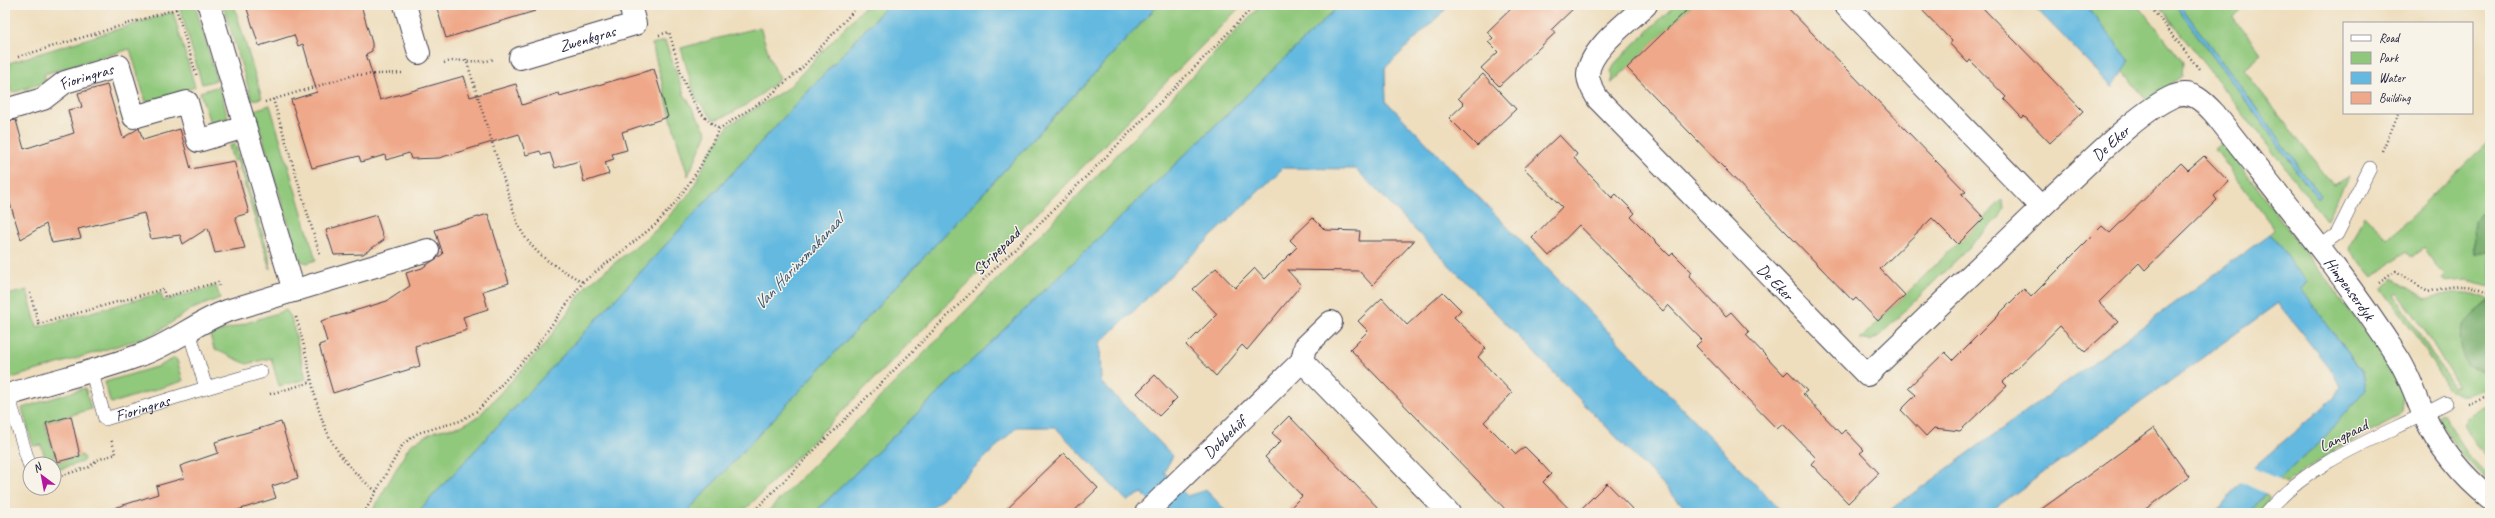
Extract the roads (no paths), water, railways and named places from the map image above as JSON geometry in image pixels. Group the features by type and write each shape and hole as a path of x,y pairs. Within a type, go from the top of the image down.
{"street":[{"path":"209,5 291,292"},
{"path":"405,5 419,53"},
{"name":"De Eker","path":"1646,5 1598,51 1591,63 1588,76 1591,88 1598,99 1867,375 2105,147 2141,118 2175,96 2189,94"},
{"path":"1845,5 2041,207"},
{"name":"Zwenkgras","path":"520,58 632,14"},
{"name":"Fioringras","path":"5,110 43,99 65,82 119,66 134,118 187,102 198,141 242,118"},
{"name":"Himpenserdyk","path":"2189,94 2204,101 2215,114 2318,248 2399,359 2424,414 2458,467 2490,498"},
{"path":"7,395 142,355 167,345 223,312 428,250"},
{"name":"Dobbehôf","path":"1150,510 1302,361 1305,347 1331,322"},
{"path":"1302,361 1449,513"}],"lane":[{"path":"2318,248 2337,234 2370,168"},
{"path":"189,331 206,388"},
{"name":"Fioringras","path":"91,370 105,419 261,372"},
{"path":"7,395 26,456"},
{"name":"Langpaad","path":"2266,513 2282,494 2345,450 2424,414 2446,402"}],"water":[{"name":"Van Harinxmakanaal","path":"888,5 1158,5 686,513 417,513"},
{"path":"1340,5 1450,5 1385,68 1386,101 1783,513 1690,513 1356,169 1283,168 1100,343 1101,382 1173,456 1164,472 1187,496 1206,490 1228,513 1162,513 1142,493 1127,501 1055,427 1017,427 927,513 814,513"},
{"path":"2033,5 2086,5 2129,60 2113,88"},
{"path":"2175,5 2180,5 2321,196 2318,199"},
{"path":"2270,234 2307,282 2301,289 2363,373 2366,389 2321,440 2278,479 2248,513 2215,513 2256,465 2334,398 2340,387 2334,374 2278,303 1988,513 1886,513"}]}
